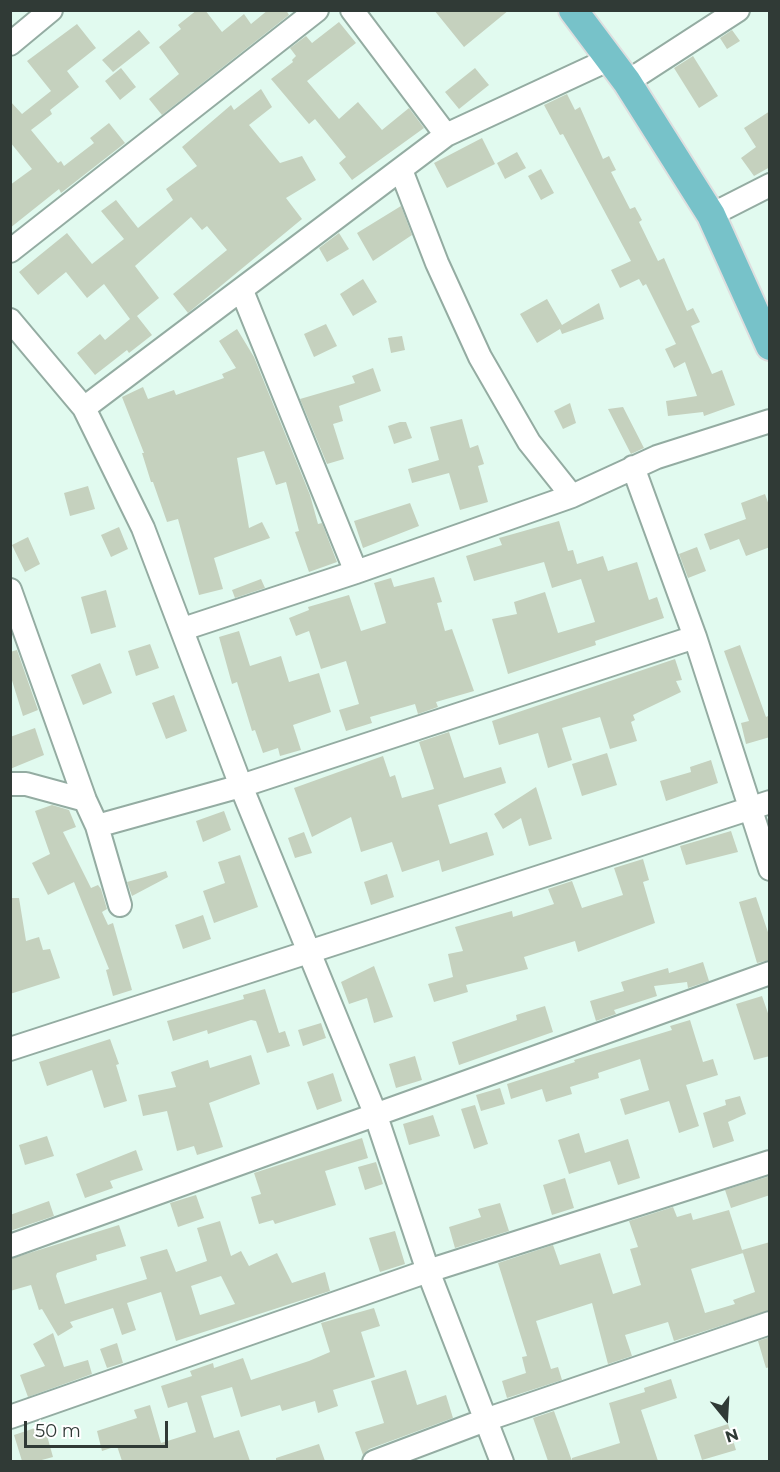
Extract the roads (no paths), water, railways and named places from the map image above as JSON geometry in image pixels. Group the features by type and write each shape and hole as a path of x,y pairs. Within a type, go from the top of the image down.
{"main road":[{"path":"573,10 627,82 711,215 770,346"}],"street":[{"path":"10,44 51,10"},
{"path":"10,251 317,10"},
{"path":"352,10 446,135"},
{"path":"627,82 738,10"},
{"path":"84,408 446,135 610,59"},
{"path":"400,170 437,263 480,357 529,442 573,496"},
{"path":"711,215 770,184"},
{"path":"242,291 356,572"},
{"path":"10,320 84,408 143,528 241,786 375,1113 428,1271 488,1419 502,1461"},
{"path":"183,629 356,572 573,496 633,467 770,421"},
{"path":"633,467 759,805 770,868"},
{"path":"10,590 85,800 97,826 120,905"},
{"path":"97,826 241,786 695,637"},
{"path":"10,784 27,784 85,800"},
{"path":"10,1049 759,805"},
{"path":"10,1246 770,973"},
{"path":"10,1417 428,1271 770,1162"},
{"path":"374,1461 488,1419 770,1323"}]}
